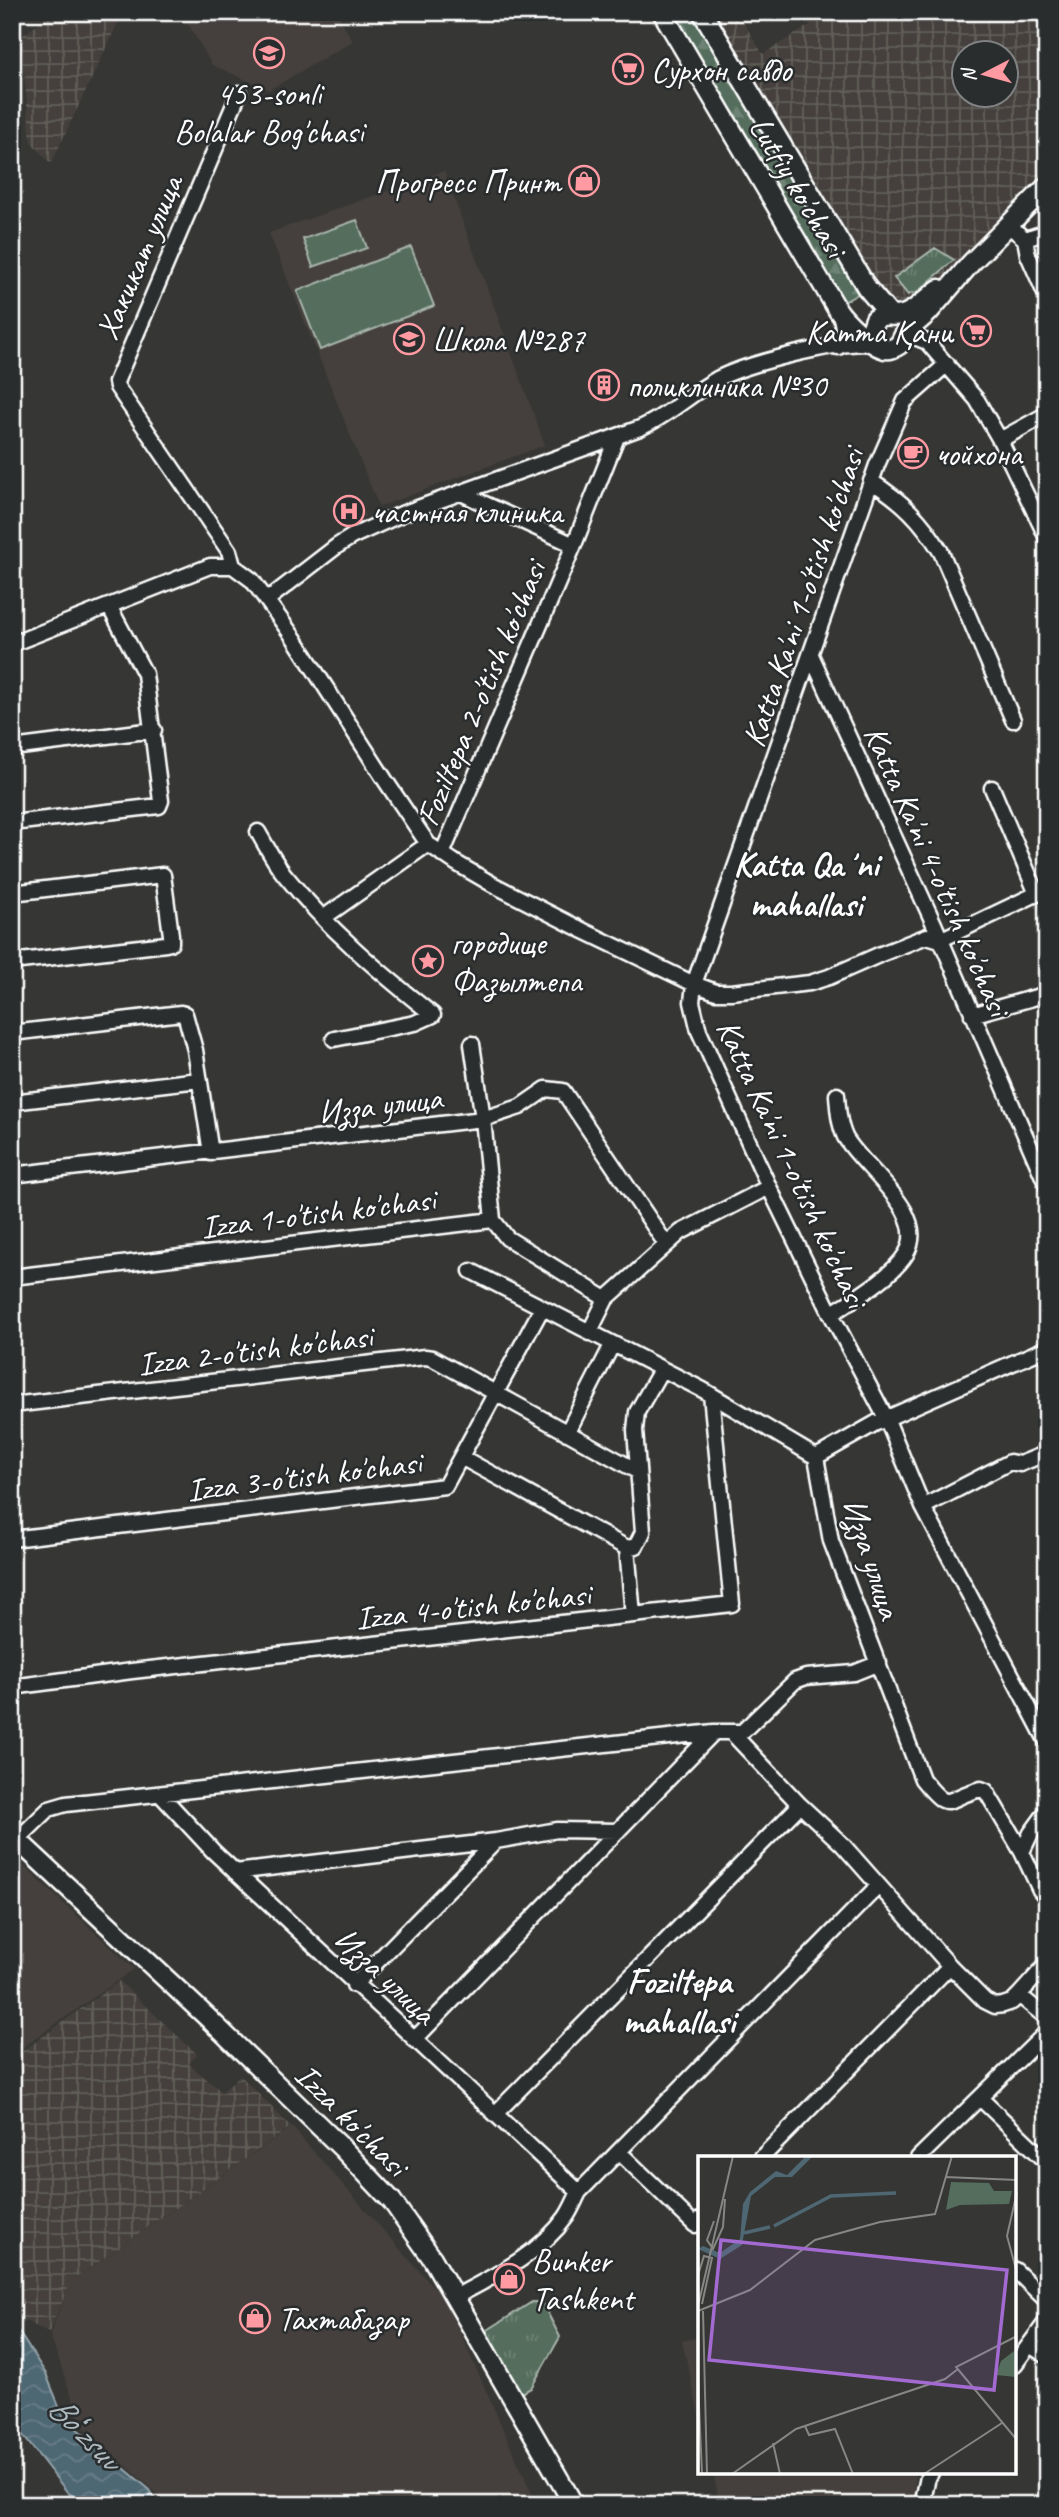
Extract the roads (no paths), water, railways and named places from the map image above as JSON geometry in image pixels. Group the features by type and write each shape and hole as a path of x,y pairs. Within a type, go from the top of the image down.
{"main road":[{"name":"Lutfiy ko'chasi","path":"662,12 843,317 885,323"},
{"name":"Lutfiy ko'chasi","path":"702,12 867,288 885,323"},
{"path":"885,323 921,320 971,263 1047,187"},
{"path":"885,323 907,313 971,263"},
{"path":"838,345 846,332 843,317"},
{"name":"Lutfiy ko'chasi","path":"875,344 885,323"},
{"path":"875,344 883,349 894,348 903,341 885,323"},
{"name":"Izza ko'chasi","path":"15,1838 180,1990 375,2181 420,2238 574,2505"}],"street":[{"name":"Хакикат улица","path":"233,566 229,551 117,387 117,376 239,93"},
{"path":"1008,225 1025,239 1028,255 1047,298"},
{"path":"1025,239 1047,232"},
{"path":"921,320 927,342"},
{"path":"838,345 885,323 927,342 977,400 1000,440 1047,538"},
{"path":"267,600 348,539 404,513 656,421 728,374 753,365 838,345 860,342 875,344"},
{"name":"Katta Ka'ni 1-o'tish ko'chasi","path":"947,364 905,401 871,481 694,984 692,1002 699,1031 769,1187 887,1420 923,1507 1047,1742"},
{"path":"1000,440 1047,414"},
{"name":"Foziltepa 2-o'tish ko'chasi","path":"442,854 574,545 617,437"},
{"path":"871,481 908,507 925,526 941,552 1013,720"},
{"path":"461,493 574,545"},
{"path":"12,644 210,566 233,566 252,580 295,638 428,844 503,890 694,984 716,992 810,983 928,936 940,940 1042,891 992,788"},
{"path":"12,823 159,806 162,801 144,667 108,606"},
{"name":"Katta Ka'ni 4-o'tish ko'chasi","path":"811,655 940,940 1047,1186"},
{"path":"12,748 154,730"},
{"path":"258,832 282,872 323,918 367,963 433,1015 415,1023 334,1039"},
{"path":"323,918 428,844"},
{"path":"12,893 163,875 171,943 12,962"},
{"path":"972,1015 1047,994"},
{"path":"12,1033 183,1014 195,1050 211,1153"},
{"path":"472,1044 493,1220 507,1238 606,1299"},
{"path":"12,1102 199,1080"},
{"name":"Изза улица","path":"12,1175 482,1119 520,1107 546,1089 555,1088 563,1091 666,1244"},
{"path":"831,1314 900,1262 906,1254 910,1240 908,1221 900,1202 845,1137 837,1095"},
{"path":"589,1333 606,1299 666,1244 681,1232 769,1187"},
{"name":"Izza 1-o'tish ko'chasi","path":"12,1277 493,1220"},
{"path":"471,1271 711,1395 816,1457 876,1423 1047,1348"},
{"name":"Izza 3-o'tish ko'chasi","path":"12,1539 445,1486 541,1308"},
{"path":"567,1433 612,1345"},
{"name":"Izza 2-o'tish ko'chasi","path":"12,1405 425,1357 432,1358 497,1392 637,1471"},
{"path":"461,1457 627,1548 636,1546 643,1532 637,1471 637,1412 660,1370"},
{"name":"Izza 4-o'tish ko'chasi","path":"12,1687 132,1671 732,1604 711,1395"},
{"path":"923,1507 1010,1462 1020,1464 1047,1453"},
{"name":"Изза улица","path":"816,1457 831,1541 922,1779 940,1801 947,1802 981,1789 986,1791 1022,1852"},
{"path":"627,1548 633,1615"},
{"path":"15,1838 49,1810 66,1804 713,1732 742,1732 795,1681 806,1677 855,1673 879,1663"},
{"path":"414,2040 713,1732"},
{"path":"731,1732 800,1805 842,1844 950,1966 985,2001 995,2006 1012,2002 1047,1964"},
{"name":"Изза улица","path":"160,1794 235,1872 579,2192"},
{"path":"495,2114 800,1805"},
{"path":"1047,1811 1031,1833 1022,1852 1040,1890 1047,1898"},
{"path":"235,1872 557,1830 618,1831"},
{"path":"574,1830 597,1852"},
{"path":"354,1985 496,1840"},
{"path":"455,2297 515,2264 544,2240 566,2217 579,2192 878,1886"},
{"path":"763,2156 950,1966"},
{"path":"1019,1995 1047,2018"},
{"path":"920,2156 1047,2032"},
{"path":"980,2098 1047,2161"},
{"path":"619,2152 695,2225 698,2222"},
{"path":"1017,2272 1047,2301"},
{"path":"1017,2361 1047,2321"},
{"path":"1030,2345 1047,2356"},
{"path":"922,2505 930,2475"}],"water":[{"path":"12,2328 18,2331 46,2374 64,2418 150,2490 159,2505 89,2505 68,2493 12,2418"}],"place":[{"name":"453-sonli Bolalar Bog'chasi","path":"269,53"},
{"name":"Сурхон савдо","path":"628,69"},
{"name":"Прогресс Принт","path":"584,181"},
{"name":"Катта Қани","path":"976,331"},
{"name":"Школа №287","path":"409,339"},
{"name":"поликлиника №30","path":"604,385"},
{"name":"чойхона","path":"913,453"},
{"name":"частная клиника","path":"349,511"},
{"name":"городище Фазылтепа","path":"428,961"},
{"name":"Bunker Tashkent","path":"509,2279"},
{"name":"Тахтабазар","path":"255,2318"}],"district":[{"name":"Katta Qaʼni mahallasi","path":"806,884"},
{"name":"Foziltepa mahallasi","path":"679,2001"}],"water label":[{"name":"Boʻzsuv","path":"85,2432"}]}
